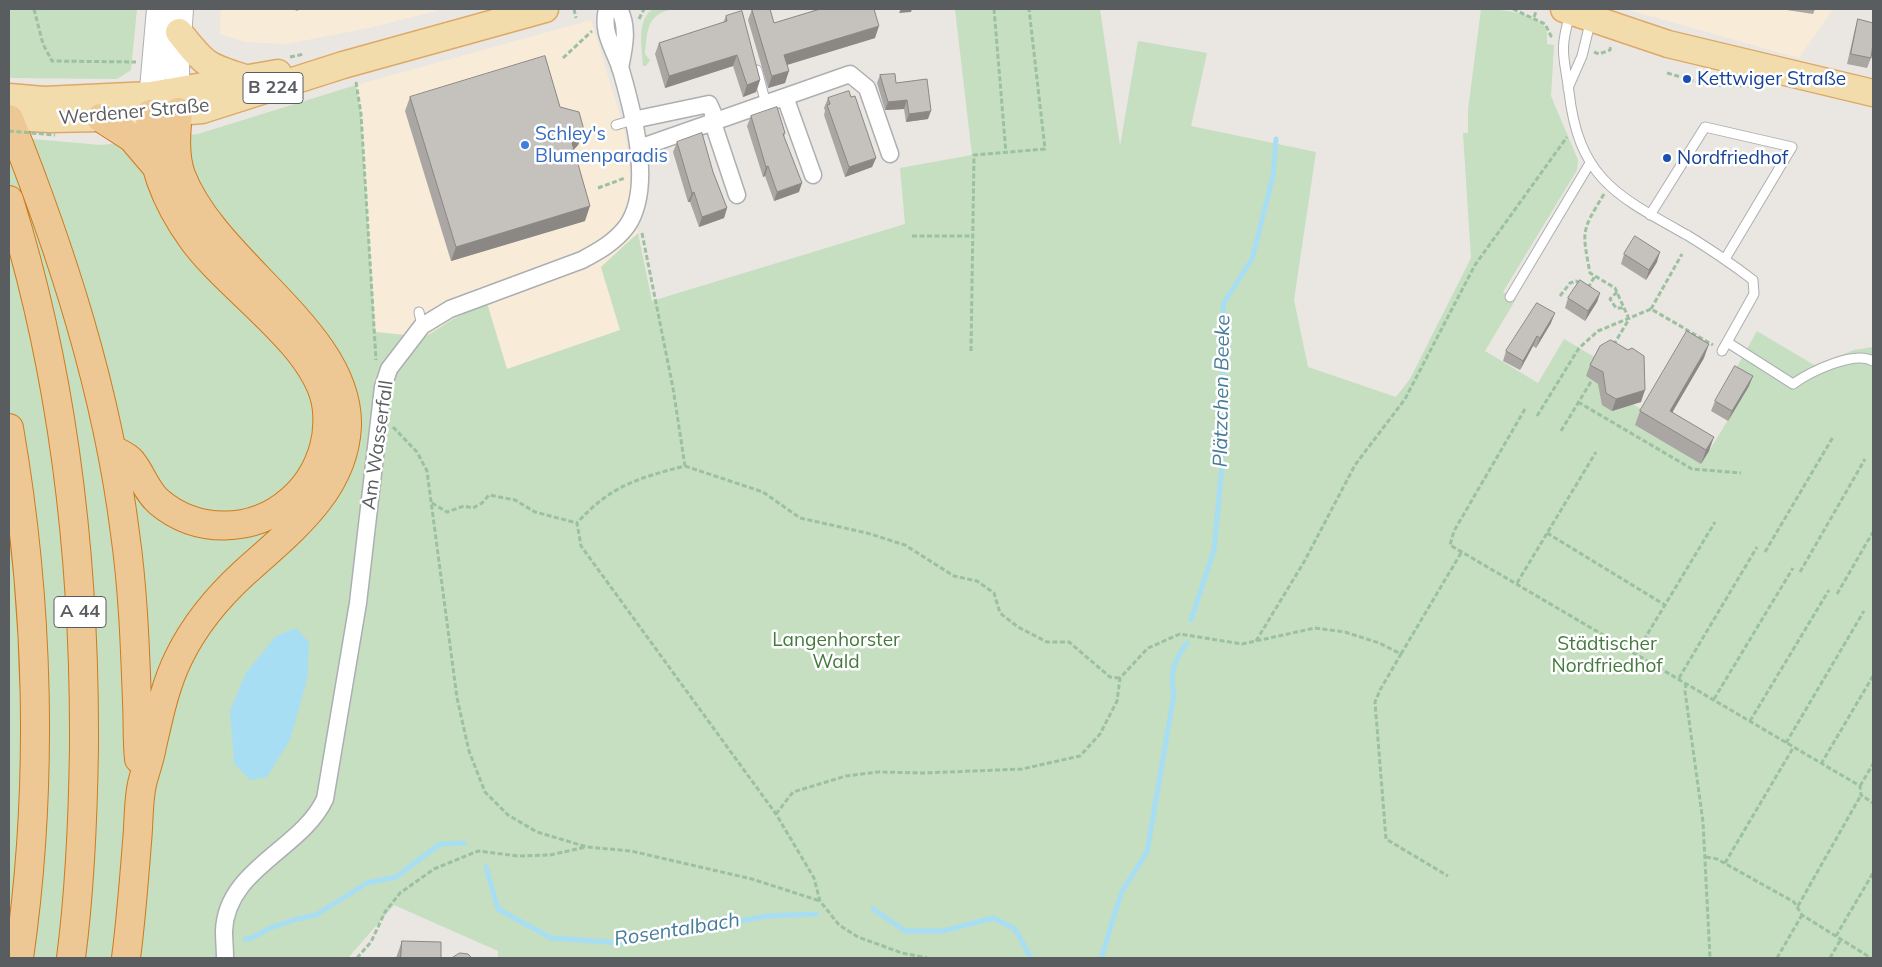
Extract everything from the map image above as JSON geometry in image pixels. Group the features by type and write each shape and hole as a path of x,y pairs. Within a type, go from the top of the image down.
{"highway":[{"path":"142,785 164,696 171,675 188,640 208,612 242,574 300,522 320,499 334,477 342,453 346,430 344,396 328,358 301,325 226,245 198,209 181,174 176,147 178,101"},
{"path":"112,449 131,461 143,483 158,501 179,516 197,523 228,526 248,524 266,518 296,497 314,474 320,462 326,437 325,395 317,379 291,342 194,241 174,210 151,148 151,104"},
{"path":"9,118 42,201 86,344 112,449 126,542 134,635 142,785 126,958"},
{"path":"101,118 132,138 156,164"},
{"name":"A 44","path":"9,200 19,232 47,354 64,449 75,534 84,662 84,779 79,872 70,958"},
{"name":"A 44","path":"9,428 24,532 34,663 33,786 28,868 19,958"}],"main road":[{"name":"Werdener Straße","path":"178,101 202,110 350,74 545,9"},
{"path":"1578,11 1618,29 1712,56 1873,93"},
{"path":"180,21 203,62 212,68 245,78"},
{"name":"Werdener Straße","path":"9,97 50,118 178,101 245,78 350,74"},
{"name":"Werdener Straße","path":"9,118 101,118 151,104"}],"street":[{"path":"151,104 159,9"},
{"name":"Am Wasserfall","path":"225,958 224,930 229,909 239,888 255,871 293,841 318,815 325,799 358,603 383,387 389,369 420,319 582,260 616,238 632,216 636,206 640,177 639,148 620,68 609,44 604,26 607,9"},
{"name":"Am Wasserfall","path":"619,9 624,22 625,43 620,68"},
{"path":"178,101 180,21"},
{"path":"639,148 850,74 867,88 890,154"},
{"path":"785,97 813,175"},
{"path":"633,120 709,104 714,114 713,123 737,195"}],"lane":[{"path":"1578,11 1562,40 1562,57 1574,127 1590,163 1608,186 1633,205 1725,259 1754,280 1754,294 1722,351"},
{"path":"1568,88 1582,56 1578,11"},
{"path":"754,60 766,104"},
{"path":"616,125 633,120"},
{"path":"1650,215 1705,127 1792,147 1725,259"},
{"path":"1510,297 1590,163"},
{"path":"1727,342 1793,384 1808,373 1854,357 1873,361"}],"path":[{"path":"34,9 43,44 52,61 138,62"},
{"path":"574,9 576,18"},
{"path":"639,19 644,9"},
{"path":"994,9 1006,153"},
{"path":"971,351 974,156 1045,149 1029,9"},
{"path":"1513,9 1534,17 1545,24 1551,36"},
{"path":"1534,17 1537,9"},
{"path":"563,58 592,31"},
{"path":"1599,54 1610,50"},
{"path":"1667,73 1708,85"},
{"path":"350,74 361,114 376,370 383,387"},
{"path":"9,131 50,118"},
{"path":"1256,641 1304,562 1355,465 1405,399 1475,265 1574,127"},
{"path":"598,188 628,177"},
{"path":"1604,194 1584,228 1590,273 1615,288 1630,319"},
{"path":"632,216 640,223 673,388 685,466"},
{"path":"912,236 972,236"},
{"path":"1537,416 1579,348 1598,331 1651,309 1682,254"},
{"path":"1560,296 1574,281 1588,288 1595,276"},
{"path":"1617,292 1610,298 1616,308 1624,308"},
{"path":"1651,309 1722,351"},
{"path":"1609,353 1630,319"},
{"path":"1562,431 1592,380"},
{"path":"1578,402 1692,470 1741,473"},
{"path":"1525,409 1454,531 1450,545 1860,786"},
{"path":"379,420 402,434 417,452 427,471 456,698 469,752 485,792 508,815 537,832 587,847 631,851 752,879 820,900"},
{"path":"1765,552 1833,436"},
{"path":"1517,583 1596,452"},
{"path":"1800,572 1866,459"},
{"path":"577,523 594,504 620,487 647,475 685,466 763,492 800,518 867,533 905,545 954,576 977,581 994,593 1000,613 1018,627 1047,642 1069,642 1110,677 1120,678"},
{"path":"432,503 447,512 464,506 473,508 482,503 489,495 515,500 535,512 577,523"},
{"path":"1636,653 1715,522"},
{"path":"577,523 581,546 776,814 814,878 820,900 839,925 858,937 902,953 927,958"},
{"path":"1837,594 1873,532"},
{"path":"1547,533 1665,605"},
{"path":"1679,678 1757,547"},
{"path":"1448,876 1386,839 1375,702 1461,553"},
{"path":"1714,699 1793,568"},
{"path":"1750,721 1829,590"},
{"path":"1786,743 1864,611"},
{"path":"776,814 793,792 846,776 878,772 952,773 1022,769 1080,756 1100,734 1117,701 1120,678 1148,648 1180,634 1242,644 1315,628 1345,632 1379,642 1401,654"},
{"path":"1821,764 1873,676"},
{"path":"1686,683 1685,690 1706,857 1710,958"},
{"path":"1725,864 1793,748"},
{"path":"1798,906 1861,795 1860,786 1873,764"},
{"path":"1861,795 1873,803"},
{"path":"358,958 371,942 385,912 400,894 434,869 478,851 518,856 550,855 587,847"},
{"path":"1706,857 1725,864 1798,906 1802,915 1872,958"},
{"path":"1836,936 1873,873"},
{"path":"1777,958 1802,915"},
{"path":"1830,958 1841,939"}],"shaded area":[{"path":"221,9 444,9 369,28 287,44 245,42 220,34"},
{"path":"1625,9 1833,9 1799,58"},
{"path":"591,20 625,132 638,233 601,267 620,330 507,369 453,319 425,337 375,332 361,114 356,85"}],"green space":[{"path":"9,9 137,9 131,70 117,79 9,78"},
{"path":"653,9 675,9 659,14 650,24 645,54 650,60 646,66 643,66 642,27 644,20"},
{"path":"955,9 1100,9 1120,146 1138,41 1207,53 1191,126 1316,152 1294,300 1308,367 1396,397 1410,379 1471,258 1463,133 1468,133 1468,110 1481,9 1522,14 1545,27 1547,44 1554,45 1551,96 1578,160 1577,170 1503,292 1516,299 1485,351 1538,383 1564,339 1596,358 1586,376 1598,384 1612,410 1632,404 1643,410 1701,464 1749,386 1732,376 1757,331 1814,365 1854,350 1873,347 1873,958 498,958 498,951 394,905 348,958 9,958 9,137 101,145 198,134 356,85 361,114 375,332 425,337 453,319 487,303 507,369 620,330 601,267 638,233 652,301 905,224 900,168 972,155"}],"water":[{"path":"296,628 309,643 307,680 290,740 267,777 250,780 234,763 230,711 246,673 276,636"}],"building":[{"path":"752,9 770,9 774,23 820,9 874,9 879,26 784,55 789,71 772,76"},
{"path":"742,11 760,80 747,85 737,55 669,76 659,43 727,21 726,16"},
{"path":"1858,19 1873,23 1871,58 1851,54"},
{"path":"545,56 560,107 579,112 584,130 572,143 590,206 456,247 410,97"},
{"path":"895,74 896,83 927,79 931,111 909,114 907,100 888,102 880,75"},
{"path":"849,91 851,97 855,96 876,158 849,167 827,105 830,104 828,98"},
{"path":"777,107 785,133 783,134 802,183 777,192 768,166 766,167 751,116"},
{"path":"702,133 713,172 727,208 702,217 694,192 692,193 677,142"},
{"path":"1635,236 1660,252 1649,270 1624,254"},
{"path":"1580,280 1600,293 1588,311 1568,298"},
{"path":"1537,303 1555,313 1540,338 1537,336 1523,361 1506,351"},
{"path":"1687,331 1709,344 1670,411 1714,437 1706,450 1640,411"},
{"path":"1611,340 1628,350 1632,348 1644,356 1645,390 1616,399 1606,393 1603,372 1590,365 1600,346"},
{"path":"1735,366 1753,376 1732,411 1715,401"},
{"path":"402,941 441,942 441,958 401,958"},
{"path":"460,953 468,954 472,958 452,958"}],"waterway":[{"name":"Plätzchen Beeke","path":"1191,620 1214,550 1222,465 1223,304 1252,259 1273,176 1276,139"},
{"name":"Plätzchen Beeke","path":"1101,958 1122,891 1147,852 1174,694 1172,674 1176,661 1187,643"},
{"name":"Rosentalbach","path":"245,939 252,938 270,928 316,915 367,883 396,877 440,844 464,843"},
{"name":"Rosentalbach","path":"486,867 498,909 551,938 621,943 767,916 816,914"},
{"name":"Rosentalbach","path":"873,909 905,931 943,931 993,918 1015,929 1031,958"}],"place":[{"name":"Kettwiger Straße","path":"1687,79"},
{"name":"Schley's Blumenparadis","path":"525,145"},
{"name":"Nordfriedhof","path":"1667,158"}],"park label":[{"name":"Langenhorster Wald","path":"836,651"},
{"name":"Städtischer Nordfriedhof","path":"1607,655"}]}
